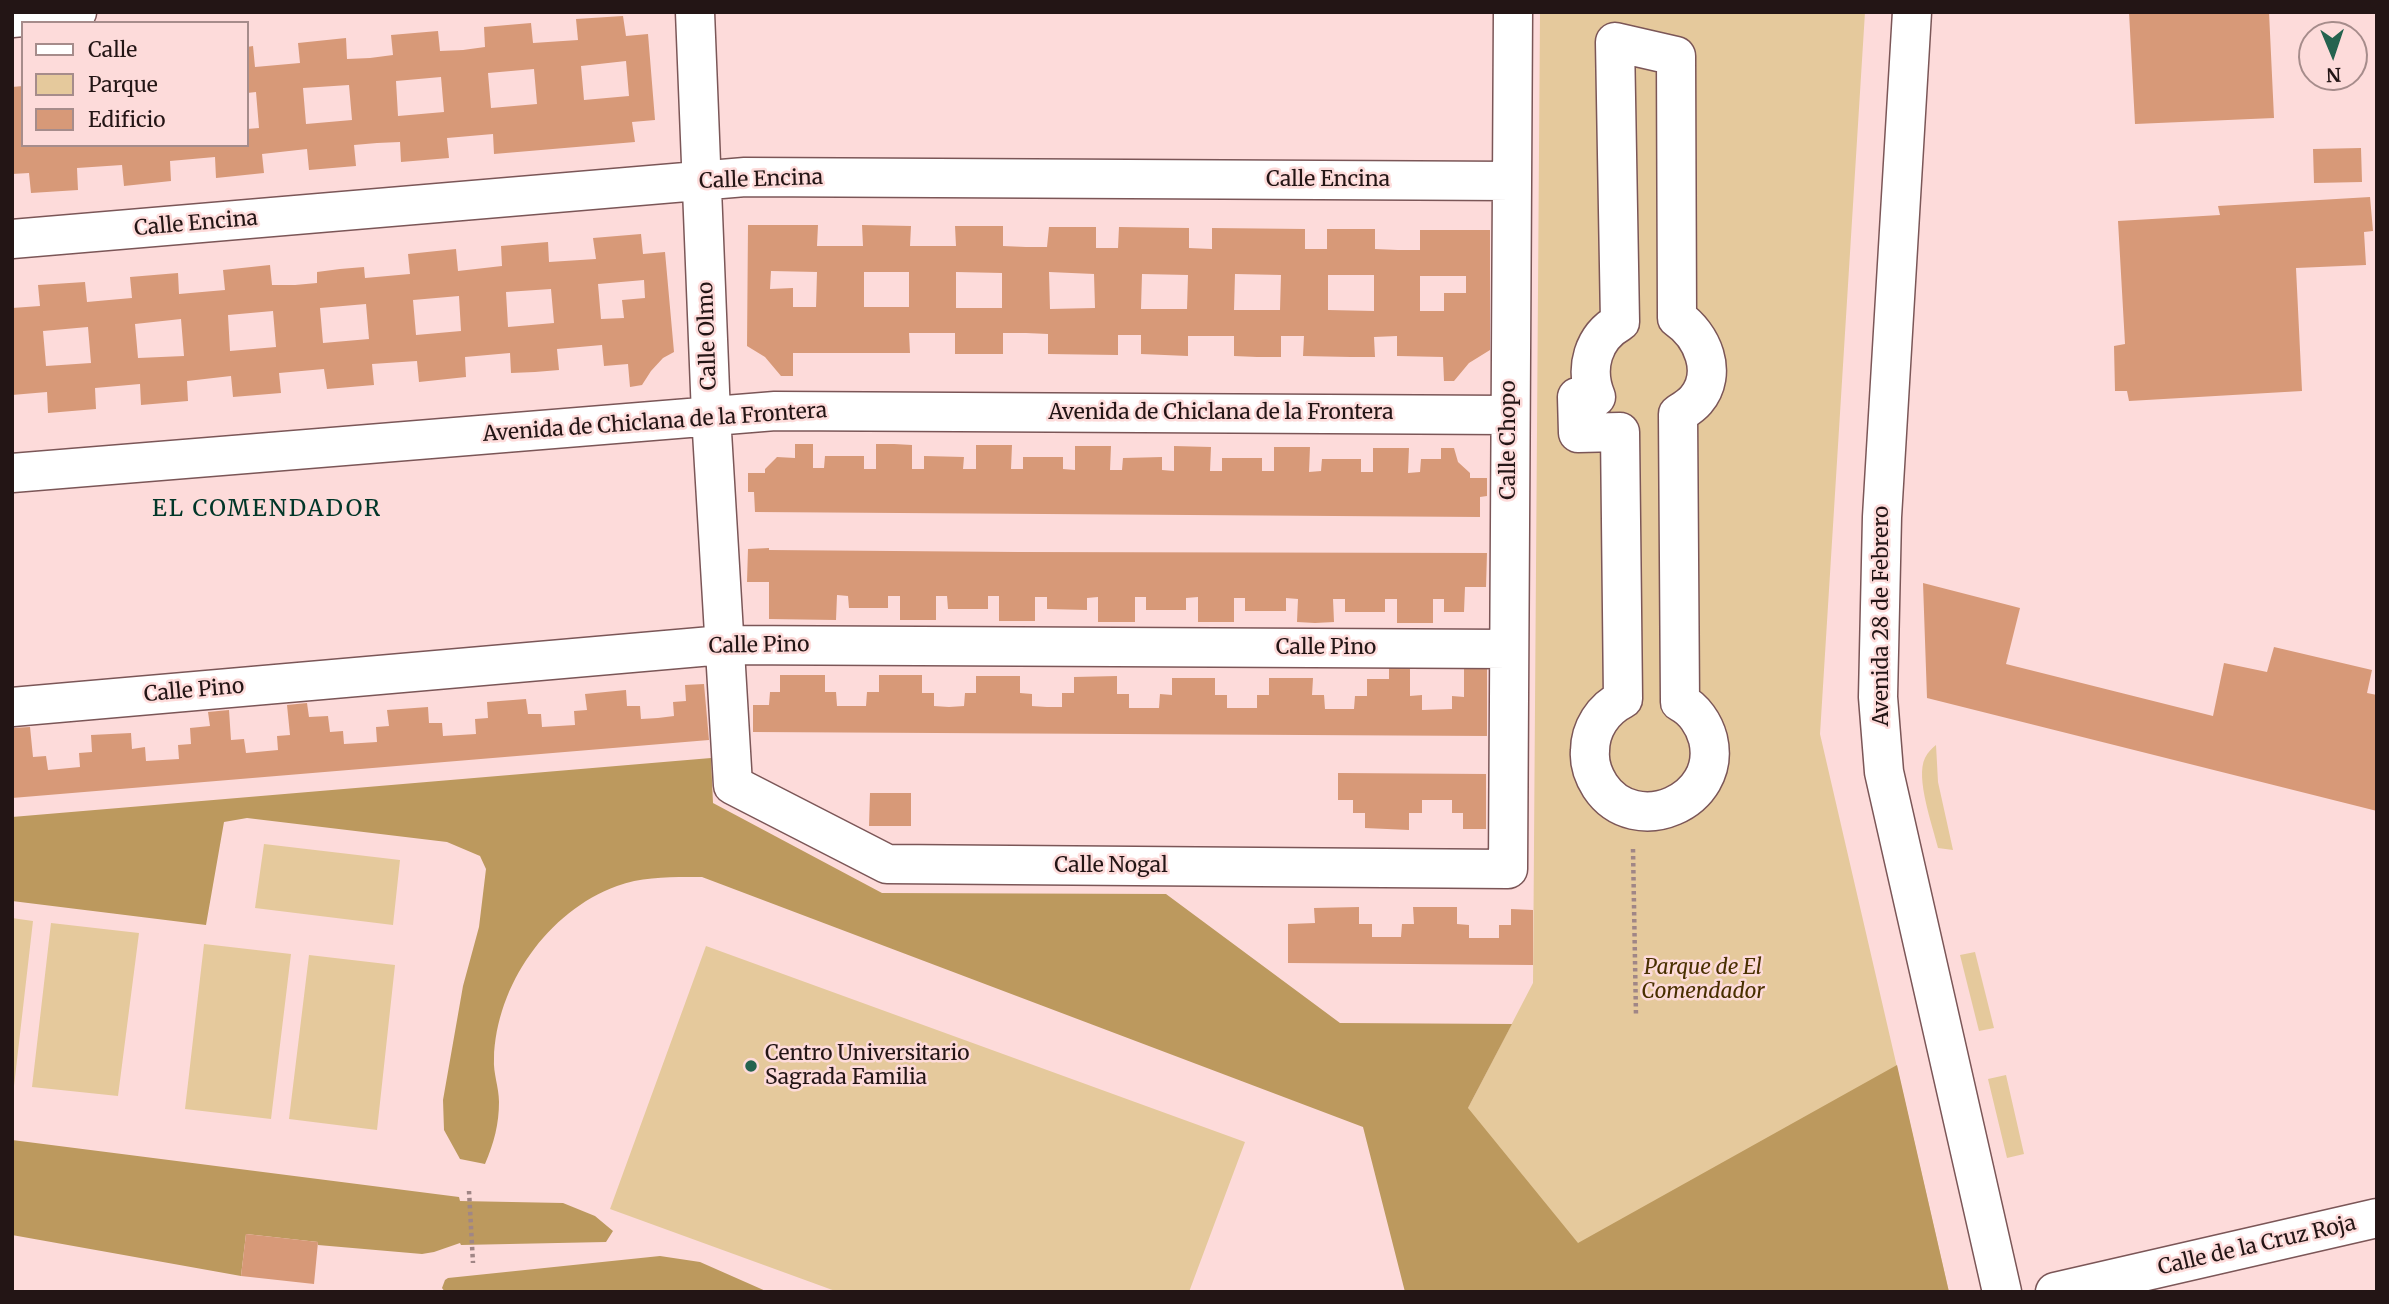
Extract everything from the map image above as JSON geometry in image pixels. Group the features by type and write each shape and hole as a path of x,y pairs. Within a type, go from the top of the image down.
{"street":[{"path":"12,18 77,12"},
{"name":"Calle Olmo","path":"695,12 711,415 733,785"},
{"name":"Calle Chopo","path":"1507,869 1513,12"},
{"name":"Avenida 28 de Febrero","path":"1912,12 1882,517 1878,697 1884,772 2002,1292"},
{"path":"1615,42 1676,56 1677,318 1699,341 1706,364 1706,376 1697,399 1678,414 1678,441 1680,702 1701,722 1709,743 1709,764 1695,792 1678,805 1658,812 1627,808 1609,797 1596,779 1589,755 1593,731 1606,711 1623,699 1620,432 1578,433 1577,416 1577,397 1596,397 1590,363 1594,351 1612,327 1620,322 1615,42"},
{"name":"Calle Encina","path":"12,239 759,177 1512,181"},
{"name":"Avenida de Chiclana de la Frontera","path":"12,474 775,411 1509,415"},
{"name":"Calle Pino","path":"12,706 723,645 1508,649"},
{"name":"Calle Nogal","path":"733,785 887,864 1507,869"},
{"name":"Calle de la Cruz Roja","path":"2055,1292 2377,1218"}],"path":[{"path":"469,1191 473,1263"}],"green space":[{"name":"Parque de El Comendador","path":"1540,12 1865,12 1820,734 1949,1292 1496,1292 1468,1108 1533,983"},
{"path":"1936,745 1938,782 1953,850 1938,848 1923,789 1922,767 1926,756"},
{"path":"264,844 400,860 393,925 255,908"},
{"path":"12,918 33,921 14,1086 12,1086"},
{"path":"51,923 139,933 118,1096 32,1087"},
{"path":"204,944 291,954 271,1119 185,1109"},
{"path":"706,946 1245,1142 1189,1292 838,1292 610,1209"},
{"path":"1975,952 1994,1028 1979,1031 1960,955"},
{"path":"309,955 395,965 377,1130 289,1119"},
{"path":"2006,1075 2024,1154 2007,1158 1988,1079"}],"shaded area":[{"path":"711,758 713,803 882,893 1166,894 1340,1023 1512,1024 1468,1108 1578,1243 1897,1065 1949,1292 1405,1292 1363,1127 702,877 648,879 617,886 569,913 548,932 530,954 504,1004 497,1031 494,1064 499,1110 485,1164 460,1159 444,1130 443,1100 463,986 479,927 486,869 480,856 447,842 247,818 224,822 206,925 12,901 12,817"},
{"path":"12,1140 459,1197 460,1201 563,1203 595,1216 613,1231 606,1242 460,1243 422,1254 318,1245 318,1242 246,1234 241,1276 12,1235"},
{"path":"660,1256 700,1262 768,1292 445,1292 442,1288 448,1278"}],"building":[{"path":"2129,12 2269,12 2274,118 2135,124"},
{"path":"623,16 626,36 648,34 655,120 632,122 635,142 494,154 493,134 447,138 449,158 401,162 400,142 377,143 354,145 356,166 309,170 307,149 262,154 264,173 216,178 215,157 170,161 171,181 124,186 122,165 77,168 78,190 31,193 29,173 12,174 12,87 21,86 21,147 248,147 248,129 259,128 256,92 248,93 248,47 253,46 255,67 300,63 298,43 346,38 347,59 393,55 391,35 438,31 440,51 463,50 485,47 484,27 531,23 533,43 578,40 576,19","holes":["626,61 629,96 584,100 581,66","534,69 537,104 491,108 488,73","441,77 444,112 398,116 396,81","349,85 352,120 306,124 303,88"]},
{"path":"2361,148 2362,182 2314,183 2313,149"},
{"path":"2370,197 2373,231 2364,232 2366,265 2296,268 2302,391 2129,401 2127,391 2115,391 2114,346 2125,344 2118,221 2220,215 2218,206"},
{"path":"748,225 818,225 817,246 863,246 862,225 911,226 910,246 956,246 955,226 1003,226 1003,246 1026,247 1047,247 1049,227 1096,227 1096,248 1118,248 1119,227 1189,228 1189,248 1212,249 1212,228 1305,229 1305,249 1327,249 1327,229 1375,229 1375,249 1398,250 1420,250 1420,230 1490,230 1490,350 1469,363 1454,381 1444,381 1443,357 1397,356 1397,336 1374,337 1375,357 1303,356 1304,336 1281,336 1281,357 1257,357 1234,356 1234,336 1188,336 1188,356 1141,354 1141,335 1118,335 1118,355 1048,354 1048,334 1003,333 1003,354 955,354 955,333 909,333 910,353 793,353 793,376 781,376 765,357 747,346","holes":["771,271 817,272 816,307 793,307 793,288 770,289","864,272 909,272 909,307 864,307","956,272 1002,273 1002,308 956,308","1049,272 1094,274 1095,308 1050,309","1142,274 1188,275 1187,309 1141,309","1235,274 1281,275 1280,310 1234,310","1328,275 1374,275 1374,311 1328,310","1420,276 1466,276 1466,293 1444,293 1444,311 1420,311"]},
{"path":"641,234 643,254 665,252 674,352 663,358 642,385 630,387 628,364 604,366 602,345 557,349 559,370 511,373 510,353 465,357 466,377 419,382 417,361 372,364 374,385 327,389 324,369 279,373 281,393 233,397 231,376 187,381 188,401 141,405 140,384 95,388 96,409 48,413 47,392 12,395 12,308 40,306 38,285 85,282 87,302 132,298 130,277 178,273 179,294 225,290 223,270 270,265 272,285 295,285 317,283 317,272 340,269 364,267 365,278 410,274 408,254 456,249 458,271 502,266 501,246 524,244 548,242 549,262 596,259 593,238","holes":["644,280 645,298 622,300 624,318 601,319 598,284","551,289 554,323 508,327 506,292","459,296 461,331 416,335 413,300","366,304 369,339 323,343 320,308","273,311 276,347 230,351 228,315","181,319 184,356 138,358 135,324","88,327 91,363 46,366 43,331"]},
{"path":"795,444 813,444 813,468 824,468 825,456 864,456 864,469 876,469 876,444 894,444 912,445 912,469 924,469 924,456 964,457 963,469 976,469 976,445 1012,445 1011,469 1023,469 1023,457 1063,457 1063,469 1075,470 1075,446 1111,446 1110,470 1122,470 1123,458 1162,457 1162,470 1174,471 1174,446 1211,447 1210,471 1222,471 1222,458 1262,458 1262,471 1274,471 1274,447 1310,447 1309,472 1321,471 1322,459 1361,459 1361,472 1373,472 1373,448 1409,448 1408,473 1420,472 1421,459 1441,459 1441,448 1454,448 1458,462 1470,473 1470,478 1487,478 1487,496 1480,497 1480,517 755,512 754,492 748,492 748,473 765,473 765,469 777,457 795,458"},
{"path":"748,549 1018,552 1487,553 1486,587 1465,587 1464,612 1444,612 1444,599 1433,599 1433,623 1397,623 1397,599 1385,599 1385,612 1345,612 1345,599 1333,599 1334,622 1297,622 1298,599 1286,598 1286,611 1245,611 1245,598 1234,598 1234,622 1198,622 1198,597 1186,598 1186,610 1146,610 1146,597 1135,597 1135,622 1098,622 1098,597 1087,598 1087,610 1047,609 1047,597 1035,597 1035,621 999,621 999,596 988,596 988,609 948,609 947,596 936,596 936,620 900,620 900,596 888,596 888,608 849,608 848,596 837,595 836,620 769,619 769,582 747,582"},
{"path":"1923,583 2020,608 2006,664 2213,716 2224,663 2267,672 2274,647 2372,670 2367,693 2377,695 2377,811 1927,698"},
{"path":"1389,667 1410,667 1410,696 1422,695 1422,710 1452,709 1452,696 1464,697 1464,668 1487,669 1487,736 753,732 753,705 769,705 770,692 780,692 780,675 825,675 825,692 836,692 837,706 866,706 867,692 879,692 879,675 922,675 922,693 934,693 934,706 949,707 964,706 965,693 976,693 976,676 1020,676 1020,693 1032,694 1032,706 1062,707 1062,693 1074,693 1074,677 1117,676 1117,694 1129,694 1129,708 1159,708 1160,694 1172,695 1172,678 1215,678 1215,695 1227,695 1227,708 1257,708 1257,695 1269,695 1269,678 1313,678 1312,695 1324,695 1325,709 1354,709 1355,696 1367,696 1367,679 1389,679"},
{"path":"704,684 709,740 12,798 12,728 30,727 33,757 46,756 48,770 80,767 79,753 92,752 91,735 131,733 132,749 145,747 146,761 179,759 178,745 191,744 190,728 210,726 208,712 229,710 231,740 244,739 246,753 278,750 277,736 290,735 287,705 307,703 309,717 328,716 330,732 343,731 344,744 377,742 376,727 389,726 387,710 428,707 429,723 442,723 443,736 476,734 475,719 488,718 487,702 526,699 528,714 541,714 542,727 575,725 574,711 587,710 585,694 626,690 627,706 640,706 641,719 674,716 673,702 686,701 685,685"},
{"path":"1338,773 1486,774 1486,829 1463,829 1463,813 1452,813 1452,800 1422,800 1422,813 1409,813 1409,830 1365,828 1365,813 1353,813 1353,800 1338,800"},
{"path":"870,793 911,793 911,826 869,826"},
{"path":"1359,907 1359,924 1372,924 1372,937 1401,937 1402,924 1414,924 1413,907 1457,907 1457,924 1469,925 1469,938 1499,938 1499,925 1511,925 1511,909 1533,910 1533,965 1288,963 1288,924 1315,923 1314,908"},
{"path":"246,1234 318,1242 314,1284 241,1276"}],"place":[{"name":"Centro Universitario Sagrada Familia","path":"751,1066"}],"district":[{"name":"EL COMENDADOR","path":"267,509"}]}
